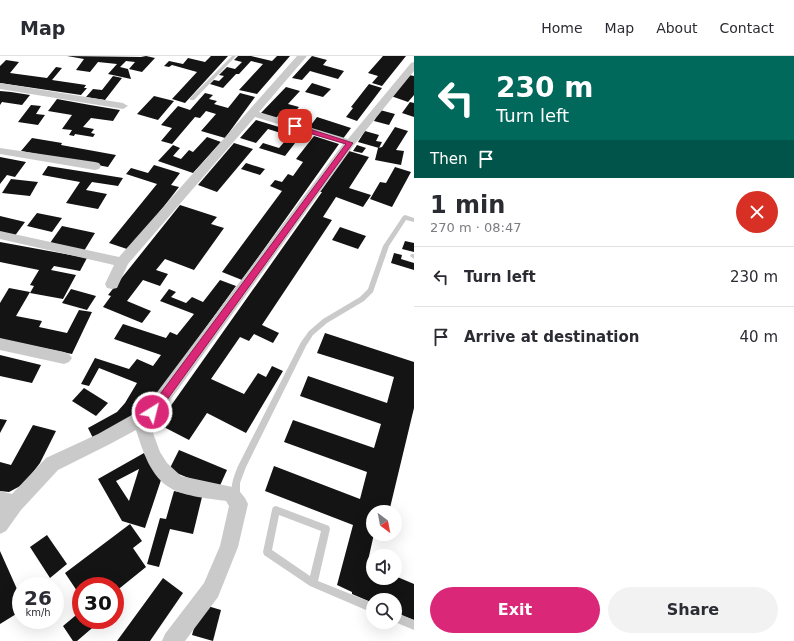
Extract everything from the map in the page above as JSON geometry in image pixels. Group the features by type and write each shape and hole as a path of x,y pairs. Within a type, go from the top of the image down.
{"street":[{"path":"112,284 122,262 302,56"},
{"path":"0,525 7,502 52,464 104,439 152,412 350,143 414,65"},
{"path":"0,86 123,106"},
{"path":"253,113 350,143"},
{"path":"0,150 95,166"},
{"path":"0,235 122,262"},
{"path":"0,344 64,358"},
{"path":"140,419 153,455 161,468 177,483 231,494 239,504 229,547 211,590 172,641"}],"lane":[{"path":"192,99 234,56"},
{"path":"236,501 236,483 242,466 303,344 311,333 324,322 362,299 371,290 386,246 405,217 414,220"},
{"path":"313,583 326,529 276,510 267,552 313,583 366,605"},
{"path":"402,620 414,625"}],"building":[{"path":"67,56 146,56 155,58 142,72 129,69 135,62 126,61 120,67 128,69 131,79 108,74 117,64 98,62 90,72 76,70 84,59"},
{"path":"211,56 228,56 185,103 172,99 197,72 172,65 169,67 164,66 169,61 183,64 188,58 205,62"},
{"path":"238,56 251,56 272,61 277,56 290,56 257,94 239,90 263,64 251,61 223,88 210,84 214,80 219,81 224,76 219,75 227,67 235,69 242,62 234,60"},
{"path":"312,56 327,60 323,65 344,71 338,79 310,71 302,80 292,78"},
{"path":"383,56 406,56 382,86 372,83 378,76 368,73"},
{"path":"6,60 19,62 10,73 47,78 56,67 62,68 52,80 86,85 84,88 87,88 81,95 0,83 0,66"},
{"path":"409,75 414,76 414,95 408,102 391,96"},
{"path":"113,76 122,78 105,100 86,97 93,89 102,90"},
{"path":"312,83 331,89 323,97 305,92"},
{"path":"369,84 382,88 357,121 346,117 353,108 351,107"},
{"path":"286,87 300,91 288,104 299,107 292,115 282,112 275,119 260,114"},
{"path":"0,91 30,95 22,105 2,102 0,105"},
{"path":"205,93 213,95 209,99 217,101 214,104 228,108 240,93 255,97 225,138 201,131 216,114 206,111 200,118 195,117 172,144 161,141 172,128 161,125 178,106 190,110"},
{"path":"154,96 174,101 158,120 137,114"},
{"path":"57,99 120,110 113,121 91,118 83,127 94,129 91,133 95,134 93,137 75,134 74,136 69,135 72,130 62,129 72,115 48,111"},
{"path":"410,102 414,103 414,117 402,113"},
{"path":"31,105 41,106 36,114 45,115 38,125 18,122"},
{"path":"380,110 395,114 389,125 374,121"},
{"path":"317,117 351,128 342,140 308,129"},
{"path":"256,120 302,134 285,156 259,148 263,143 279,148 286,140 281,138 284,134 268,129 256,143 240,138"},
{"path":"395,127 408,131 396,150 404,151 401,165 375,160 378,148 382,147"},
{"path":"365,131 379,135 376,141 382,142 379,148 358,142"},
{"path":"314,136 339,144 242,280 222,272 282,191 270,186 275,180 282,182 288,174 293,176 303,162 296,159"},
{"path":"207,137 221,142 193,173 158,161 173,145 180,148 173,156 181,159 189,150 193,152"},
{"path":"32,138 116,155 108,167 21,151"},
{"path":"234,143 253,149 217,192 198,185"},
{"path":"357,145 366,148 362,153 353,151"},
{"path":"349,151 369,157 349,188 371,195 363,207 336,197 323,217 332,220 262,325 279,333 273,343 254,334 249,341 240,337 211,379 244,394 258,373 266,377 272,366 283,371 246,433 207,413 189,440 158,424 322,192 320,192"},
{"path":"0,157 26,162 15,177 7,175 0,184"},
{"path":"246,163 265,169 260,175 241,169"},
{"path":"154,165 180,173 171,185 179,187 130,250 109,243 157,184 126,174 131,168 148,173"},
{"path":"48,166 123,178 118,186 92,182 86,190 107,194 98,209 66,203 80,182 42,175"},
{"path":"395,167 411,172 392,207 370,199 380,182 386,183"},
{"path":"11,179 38,182 30,196 2,193"},
{"path":"180,205 217,217 211,224 224,228 194,270 165,259 156,270 168,274 160,286 143,280 127,301 151,311 142,323 103,307 111,296 108,295"},
{"path":"37,213 62,218 52,232 27,226"},
{"path":"0,216 25,222 14,237 0,234"},
{"path":"62,226 95,233 84,251 50,243"},
{"path":"340,227 366,236 358,249 332,240"},
{"path":"405,241 414,243 414,252 402,249"},
{"path":"0,242 87,258 80,271 54,266 51,270 76,275 63,299 30,293 34,286 30,285 39,270 0,262"},
{"path":"394,253 402,255 401,259 414,263 414,270 391,263"},
{"path":"220,280 236,286 144,413 94,440 88,428 117,412 125,403 137,383 99,368 89,386 81,384 95,358 129,369 137,359 153,366 161,355 114,339 123,324 166,338 170,332 177,335 194,314 160,301 169,289 176,292 171,297 186,303 192,297 203,302"},
{"path":"9,288 30,292 16,316 42,321 39,327 67,333 79,310 92,312 72,354 0,339 0,303"},
{"path":"71,289 96,296 87,310 62,303"},
{"path":"325,333 414,362 414,408 391,505 366,505 366,541 372,541 371,549 366,549 366,585 402,585 402,579 414,584 414,620 402,616 402,593 366,593 366,600 337,585 353,525 265,491 274,466 360,499 367,472 284,442 293,420 374,448 381,424 300,396 308,376 387,403 394,377 317,353"},
{"path":"0,355 41,365 32,383 0,376"},
{"path":"84,388 108,403 96,416 72,401"},
{"path":"0,419 7,420 0,433"},
{"path":"33,425 56,431 40,463 24,484 9,492 0,491 0,462 11,465"},
{"path":"179,450 227,470 218,490 169,470"},
{"path":"144,453 161,480 145,528 122,521 98,479","holes":["139,469 129,501 116,481"]},
{"path":"174,491 202,497 193,534 170,529 159,567 147,564 160,518 166,519"},
{"path":"130,524 142,541 133,548 146,567 124,585 124,577 72,577 72,584 65,573"},
{"path":"47,535 67,564 49,577 30,547"},
{"path":"0,551 12,578 12,617 0,624"},
{"path":"163,578 183,593 150,641 117,641"},
{"path":"201,604 221,610 213,641 192,635"},
{"path":"72,618 72,629 91,629 77,641 73,641 64,625"}],"route":[{"path":"152,412 350,143 295,126"}]}
